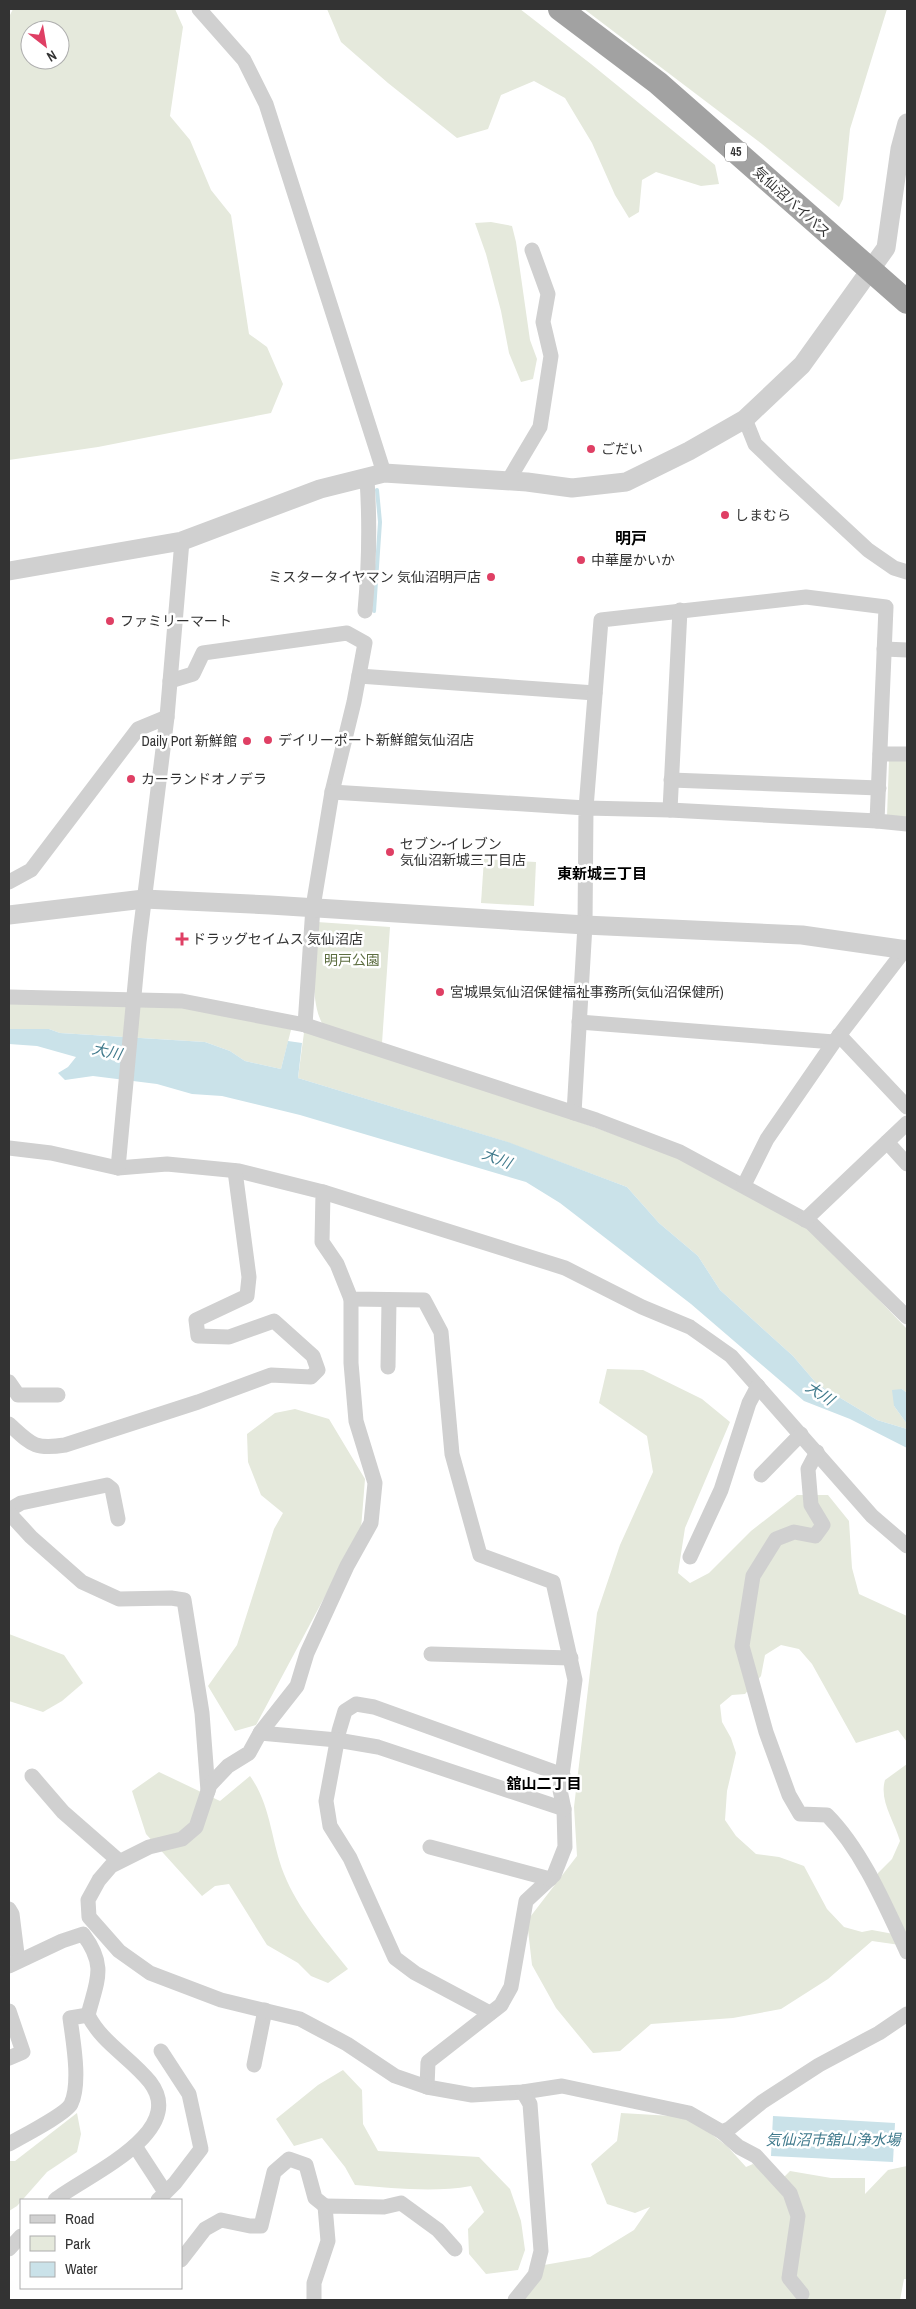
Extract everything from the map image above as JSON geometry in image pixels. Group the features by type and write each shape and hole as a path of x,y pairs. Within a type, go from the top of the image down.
{"highway":[{"name":"気仙沼バイパス","path":"560,9 658,83 907,302"}],"street":[{"path":"198,9 244,60 266,104 375,476 370,517 370,562 365,612"},
{"path":"9,571 182,542 320,489 375,476 508,481 572,488 626,482 689,451 745,419 802,364 886,248 902,182 900,149 907,123"},
{"path":"508,481 540,427 551,356 543,322 548,294 532,250"},
{"path":"745,419 755,444 784,472 868,550 894,568 907,572"},
{"path":"118,1168 138,942 170,681 182,542"},
{"path":"574,1113 585,925 586,808 601,620 806,597 886,607 877,821"},
{"path":"670,810 680,610"},
{"path":"170,681 193,674 203,653 347,633 365,643 332,792 313,907 305,1024"},
{"path":"884,649 907,650"},
{"path":"359,676 595,693"},
{"path":"9,882 31,870 138,729 166,717"},
{"path":"880,754 907,754"},
{"path":"671,780 879,788"},
{"path":"332,792 586,808 670,810 907,824"},
{"path":"9,915 144,899 313,907 585,925 802,935 907,949"},
{"path":"744,1185 767,1139 837,1038 907,949"},
{"path":"9,997 182,1001 305,1024 574,1113 680,1152 812,1223 907,1316"},
{"path":"579,1022 837,1038 907,1106"},
{"path":"805,1220 907,1123"},
{"path":"887,1142 907,1164"},
{"path":"9,1148 51,1153 118,1168 167,1164 235,1170 323,1192 565,1268 642,1307 690,1327 731,1356 872,1516 907,1546"},
{"path":"9,1424 31,1444 46,1448 65,1445 198,1402 271,1375 311,1377 318,1370 313,1356 274,1321 229,1337 198,1336 196,1320 247,1296 249,1277 235,1170"},
{"path":"323,1192 322,1242 337,1264 351,1299 351,1362 356,1421 375,1483 371,1523 347,1566 307,1653 297,1686 260,1734 248,1753 228,1766 210,1785 196,1827 182,1839 149,1846 111,1866 99,1880 88,1900 89,1917 118,1951 150,1974 221,2000 300,2019 347,2044 395,2076 427,2087 472,2095 523,2092 562,2086 689,2113 722,2132 739,2147 756,2156 790,2194 798,2216 789,2278 802,2294"},
{"path":"351,1299 424,1300 440,1332 452,1454 480,1555 554,1582 575,1680 560,1790 564,1809 565,1847 554,1875 526,1901 511,1987 501,2005 428,2062 427,2087"},
{"path":"388,1367 389,1300"},
{"path":"9,1382 18,1395 58,1395"},
{"path":"690,1556 721,1490 750,1403 758,1386"},
{"path":"761,1475 801,1434"},
{"path":"817,1452 808,1469 811,1505 823,1526 815,1536 794,1532 776,1539 753,1576 742,1646 766,1732 789,1795 800,1814 828,1815 836,1824 862,1864 907,1952"},
{"path":"118,1519 112,1489 107,1485 21,1503 9,1512 30,1537 82,1582 118,1599 171,1598 184,1600 202,1713 208,1791"},
{"path":"431,1654 571,1658"},
{"path":"490,2013 415,1973 395,1958 350,1858 330,1826 326,1801 337,1740 345,1712 356,1704 374,1706 562,1775"},
{"path":"260,1734 337,1740 378,1747 564,1809"},
{"path":"32,1776 63,1812 119,1861"},
{"path":"430,1847 550,1879"},
{"path":"9,1909 12,1914 12,1959 83,1934 95,1924"},
{"path":"56,2199 135,2146 152,2128 158,2113 158,2097 150,2082 102,2036 88,2015 99,1975 97,1955 83,1934"},
{"path":"254,2065 265,2010"},
{"path":"9,2011 24,2052 9,2058"},
{"path":"722,2132 729,2129 762,2102 820,2065 879,2034 907,2014"},
{"path":"9,2144 63,2112 70,2104 76,2070 70,2018 88,2015"},
{"path":"135,2146 161,2196 201,2149 189,2094 162,2051"},
{"path":"515,2300 535,2275 540,2251 530,2104 523,2092"},
{"path":"182,2259 205,2229 221,2220 250,2226 261,2226 274,2172 289,2159 306,2165 315,2198 324,2206 384,2207 401,2203 438,2230 456,2248"},
{"path":"314,2300 314,2283 328,2241 324,2206"},
{"path":"9,2249 20,2237"}],"green space":[{"path":"13,9 175,9 183,27 170,116 190,140 211,190 231,215 249,334 267,347 283,384 271,413 98,447 9,460 9,17"},
{"path":"327,9 520,9 715,165 719,184 701,186 656,172 642,180 639,212 629,218 615,195 592,143 565,98 534,81 501,95 488,129 457,138 388,83 341,42"},
{"path":"584,9 887,9 850,129 843,199 839,207 762,144"},
{"path":"491,222 512,226 516,242 530,340 537,359 533,379 521,382 509,353 501,311 486,254 475,223"},
{"path":"889,760 907,761 907,819 887,817"},
{"path":"484,859 536,862 534,906 481,903"},
{"name":"明戸公園","path":"317,922 390,927 382,1043 323,1025 318,1014 314,989"},
{"path":"9,997 182,1001 292,1026 281,1069 245,1061 230,1051 205,1042 60,1033 49,1029 9,1029"},
{"path":"305,1025 684,1159 811,1229 907,1329 907,1393 902,1389 894,1406 907,1424 907,1429 877,1420 817,1384 793,1356 720,1290 698,1256 659,1223 627,1187 504,1141 298,1078"},
{"path":"607,1369 643,1370 702,1399 730,1422 685,1528 678,1573 690,1583 709,1573 751,1531 797,1495 828,1495 849,1521 852,1568 859,1594 907,1616 907,1742 898,1730 856,1743 812,1664 799,1649 781,1645 765,1655 761,1676 745,1694 732,1695 720,1705 722,1722 731,1738 736,1753 727,1791 725,1820 736,1836 756,1854 779,1857 804,1866 827,1909 844,1927 862,1932 872,1930 899,1935 877,1884 878,1873 892,1859 900,1841 884,1795 885,1780 907,1764 907,1946 872,1941 828,1979 781,2009 733,2018 651,2024 620,2051 593,2053 556,2008 532,1965 527,1921 577,1856 574,1807 597,1613 620,1545 653,1472 647,1436 599,1403"},
{"path":"295,1409 329,1419 365,1479 361,1529 256,1725 235,1731 208,1686 237,1645 274,1529 283,1513 261,1495 248,1462 247,1434 275,1413"},
{"path":"9,1634 64,1655 83,1683 62,1701 43,1712 9,1701"},
{"path":"159,1772 220,1801 250,1776 267,1811 280,1862 290,1887 313,1924 348,1969 328,1983 311,1976 298,1963 267,1945 229,1884 215,1886 202,1896 146,1834 132,1791"},
{"path":"343,2070 362,2090 363,2124 378,2151 479,2157 510,2189 521,2221 525,2250 518,2270 486,2274 469,2254 468,2229 484,2212 471,2186 428,2190 355,2185 345,2167 322,2138 294,2146 276,2119 318,2085"},
{"path":"77,2113 81,2134 77,2152 47,2172 23,2199 20,2199 17,2206 9,2211 9,2161 15,2161"},
{"path":"621,2113 689,2117 727,2146 746,2167 753,2164 778,2185 798,2216 779,2182 790,2171 831,2178 865,2178 865,2194 888,2170 907,2166 907,2279 904,2279 900,2300 521,2300 544,2265 590,2257 634,2230 650,2207 635,2213 607,2204 591,2164 617,2141"}],"water":[{"name":"大川","path":"9,1029 49,1029 60,1033 205,1042 230,1051 245,1061 281,1069 288,1041 302,1043 298,1078 508,1142 627,1187 659,1223 698,1256 720,1290 793,1356 817,1384 877,1420 907,1429 907,1448 850,1419 804,1401 691,1304 560,1203 526,1182 300,1115 222,1096 192,1094 157,1084 93,1076 65,1080 58,1073 68,1067 76,1057 37,1046 9,1044"},
{"path":"902,1389 907,1393 907,1424 894,1406 892,1390"},
{"name":"気仙沼市舘山浄水場","path":"773,2116 895,2123 893,2162 771,2156"}],"waterway":[{"path":"374,611 380,522 377,490"}],"place":[{"name":"ごだい","path":"591,449"},
{"name":"しまむら","path":"725,515"},
{"name":"中華屋かいか","path":"581,560"},
{"name":"ミスタータイヤマン 気仙沼明戸店","path":"491,577"},
{"name":"ファミリーマート","path":"110,621"},
{"name":"デイリーポート新鮮館気仙沼店","path":"268,740"},
{"name":"Daily Port 新鮮館","path":"247,741"},
{"name":"カーランドオノデラ","path":"131,779"},
{"name":"セブン-イレブン 気仙沼新城三丁目店","path":"390,852"},
{"name":"ドラッグセイムス 気仙沼店","path":"182,939"},
{"name":"宮城県気仙沼保健福祉事務所(気仙沼保健所)","path":"440,992"}],"district":[{"name":"明戸","path":"631,538"},
{"name":"東新城三丁目","path":"602,873"},
{"name":"舘山二丁目","path":"544,1783"}]}
